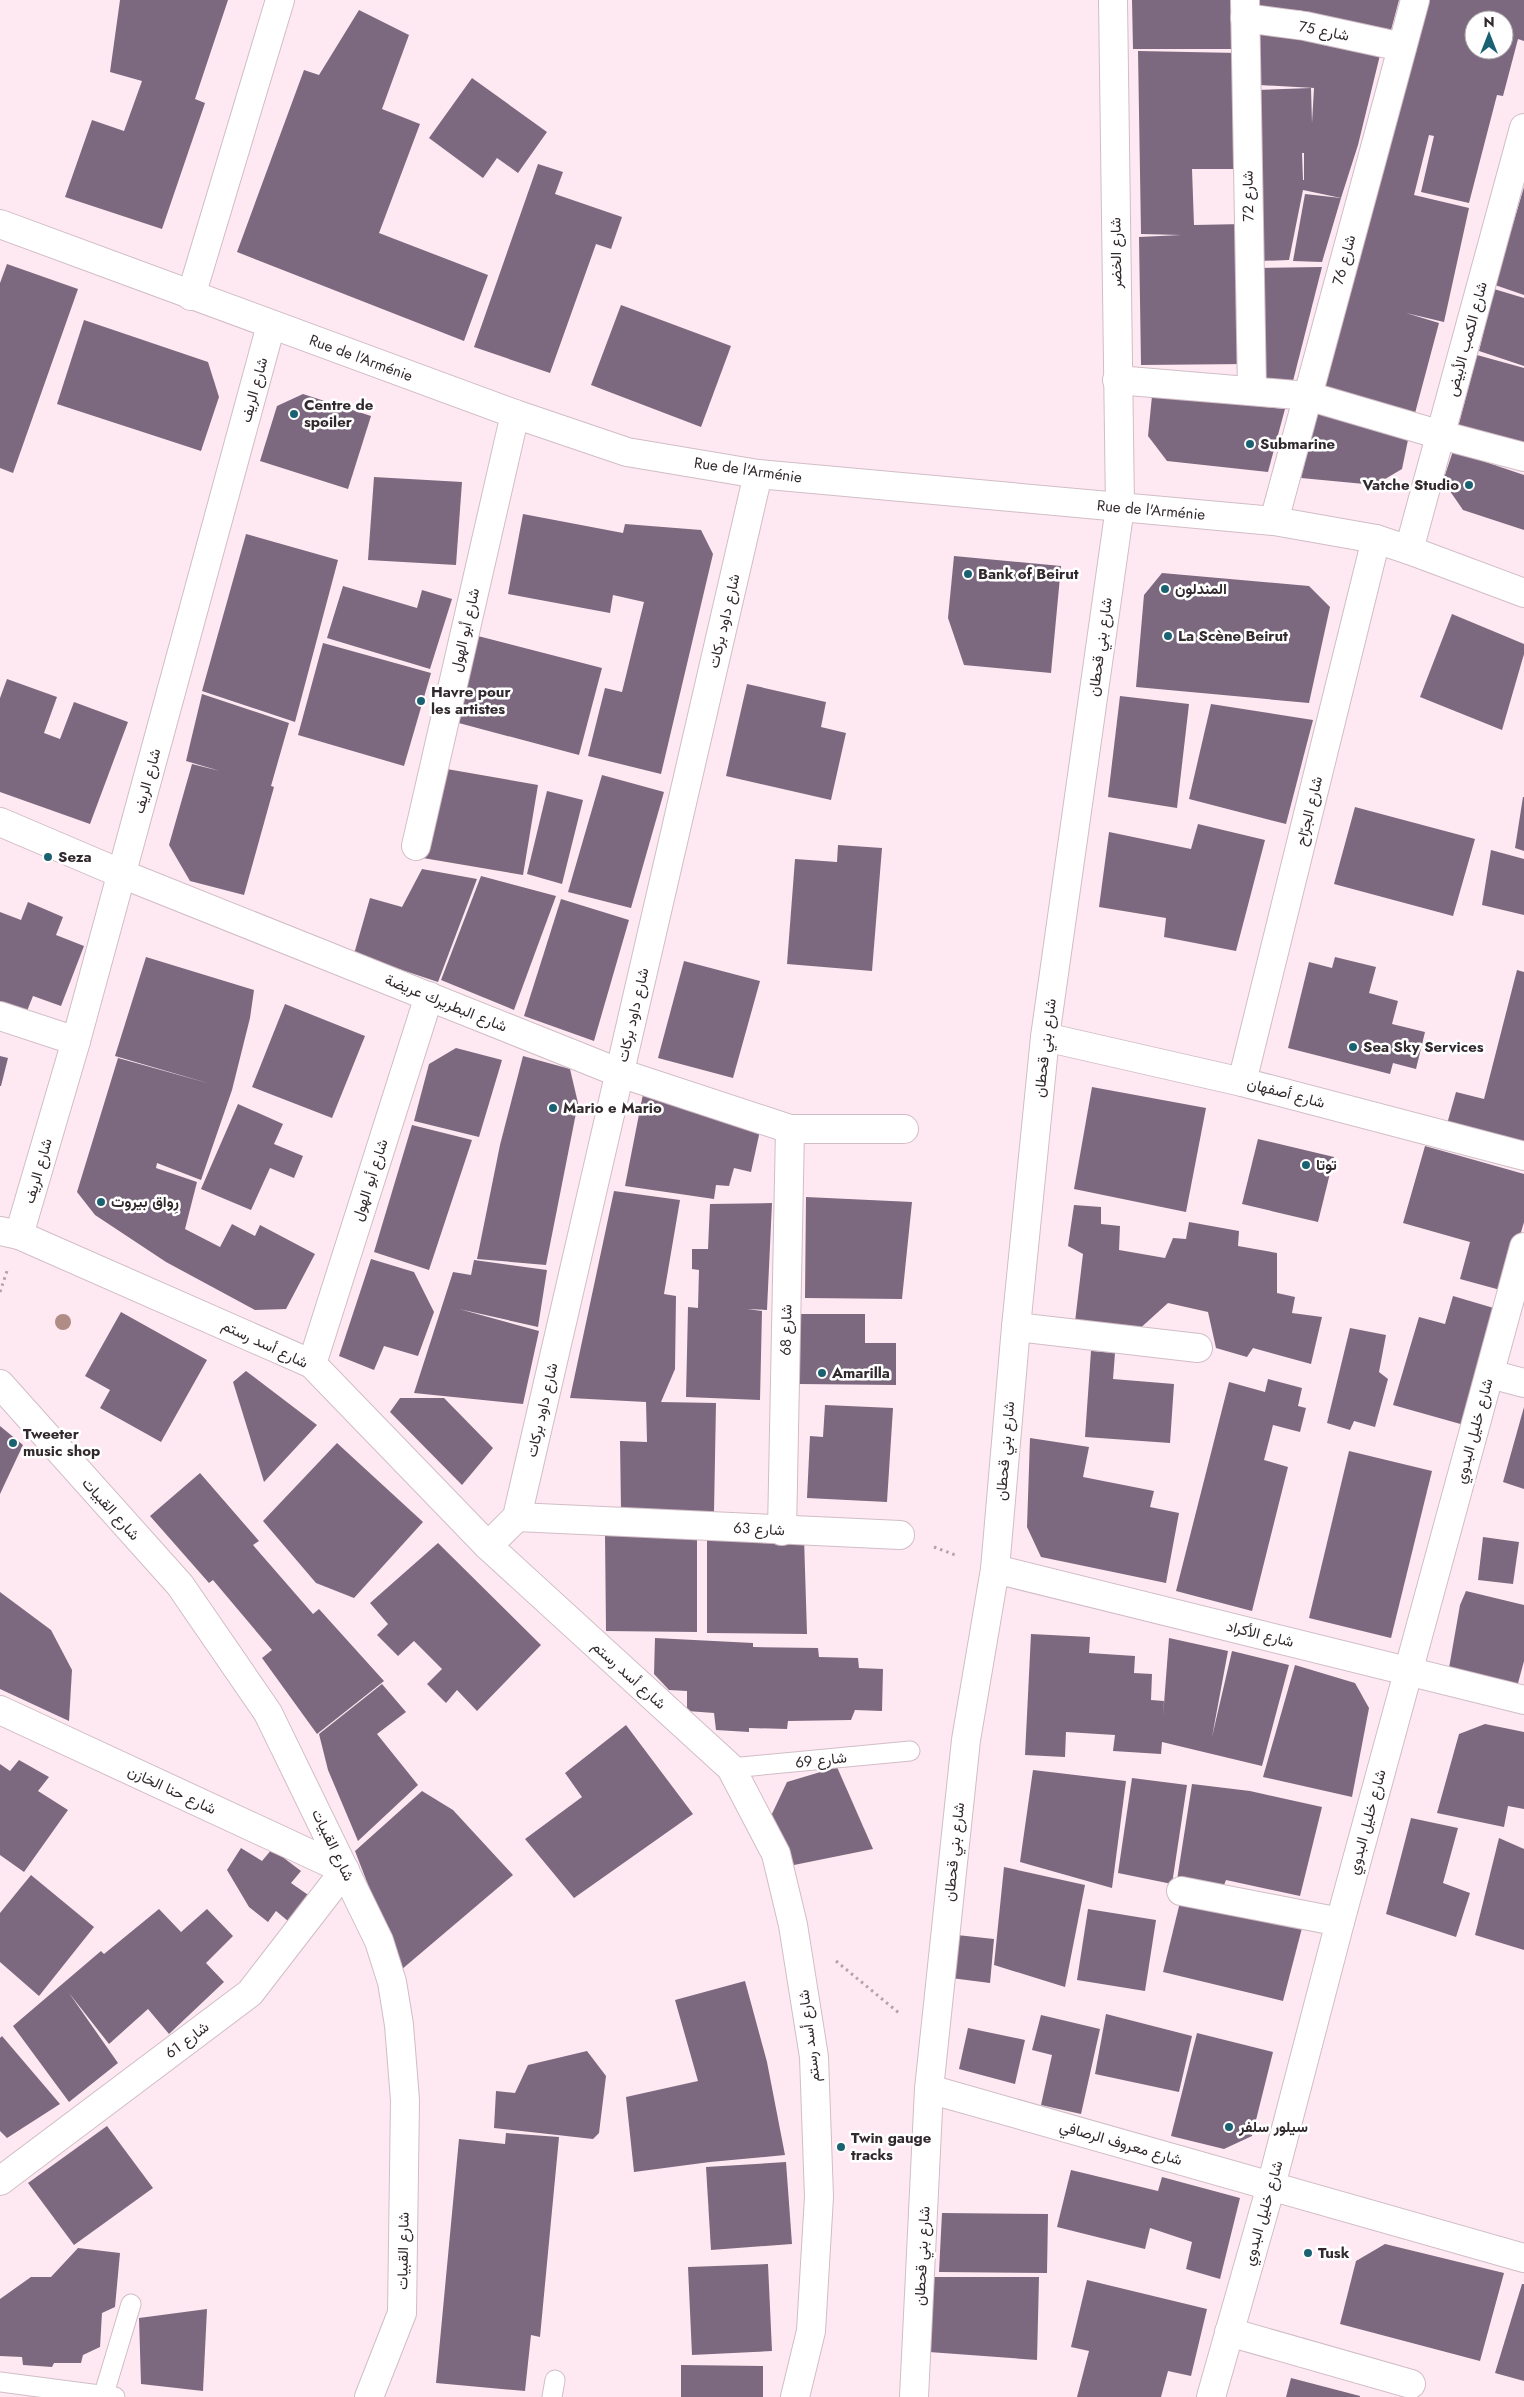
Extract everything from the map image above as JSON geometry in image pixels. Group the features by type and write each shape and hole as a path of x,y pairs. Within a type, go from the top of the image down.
{"street":[{"path":"191,296 280,0"},
{"name":"شارع الخضر","path":"1114,0 1120,507"},
{"name":"شارع 76","path":"1274,521 1415,0"},
{"name":"شارع 75","path":"1245,9 1305,26 1402,47"},
{"name":"شارع 72","path":"1245,9 1252,391"},
{"name":"شارع الكمب الأبيض","path":"1410,550 1524,128"},
{"name":"Rue de l'Arménie","path":"0,224 271,326 515,414 627,452 758,474 1274,521 1376,540 1410,550 1524,593"},
{"name":"شارع الريف","path":"9,1233 76,1041 271,326"},
{"path":"1117,380 1308,396 1524,457"},
{"name":"شارع أبو الهول","path":"416,846 515,414"},
{"name":"شارع داود بركات","path":"517,1517 758,474"},
{"name":"شارع بني قحطان","path":"914,2397 929,2089 966,1740 995,1569 1016,1327 1045,1037 1120,507"},
{"name":"شارع الجرّاح","path":"1242,1082 1376,540"},
{"name":"شارع البطريرك عريضة","path":"0,822 122,874 620,1073 790,1129 904,1129"},
{"name":"شارع أبو الهول","path":"312,1364 429,996"},
{"path":"0,1016 76,1041"},
{"name":"شارع أصفهان","path":"1045,1037 1242,1082 1524,1156"},
{"name":"شارع 68","path":"782,1530 790,1129"},
{"name":"شارع أسد رستم","path":"9,1233 312,1364 488,1546 731,1768 776,1854 793,1925 814,2058 819,2197 811,2331 794,2397"},
{"name":"شارع خليل البدوي","path":"1211,2397 1271,2186 1340,1922 1524,1247"},
{"path":"1016,1327 1198,1348"},
{"path":"1490,1374 1524,1383"},
{"name":"شارع القبيات","path":"0,1384 180,1586 268,1713 379,1941 392,1982 405,2100 402,2313 369,2397"},
{"path":"488,1546 517,1517"},
{"name":"شارع 63","path":"517,1517 900,1535"},
{"name":"شارع الأكراد","path":"995,1569 1524,1700"},
{"name":"شارع حنا الخازن","path":"0,1710 345,1870"},
{"name":"شارع 61","path":"0,2181 250,1993 345,1870"},
{"path":"1181,1890 1340,1922"},
{"name":"شارع معروف الرصافي","path":"929,2089 1524,2258"},
{"path":"1229,2332 1411,2384"}],"lane":[{"name":"شارع 69","path":"731,1768 910,1751"},
{"path":"0,2382 107,2397 131,2304"}],"path":[{"path":"900,1535 995,1569"},
{"path":"793,1925 902,2017"}],"building":[{"path":"120,0 228,0 195,99 205,103 162,229 65,197 92,120 124,131 142,81 110,72"},
{"path":"1132,0 1239,0 1239,49 1133,49"},
{"path":"1256,0 1399,0 1390,34 1299,10 1256,9"},
{"path":"1425,0 1524,0 1524,41 1518,39 1514,54 1514,10 1464,10 1464,60 1512,60 1503,96 1497,95 1469,203 1421,192 1434,136 1429,135 1414,195 1469,208 1444,322 1406,313 1439,323 1414,417 1315,389"},
{"path":"359,10 409,35 382,109 420,124 379,233 488,275 464,341 237,252 304,70 319,75"},
{"path":"1258,27 1381,51 1358,145 1341,198 1303,190 1289,260 1259,261 1257,90 1311,88 1312,123 1314,88 1259,85","holes":["1302,153 1304,153 1304,180 1303,180"]},
{"path":"1138,51 1239,53 1241,169 1192,169 1194,225 1243,224 1246,364 1141,365 1139,237 1181,235 1141,234"},
{"path":"472,78 547,132 518,173 497,158 483,178 429,138"},
{"path":"538,164 563,172 555,194 622,217 611,249 596,244 550,373 474,347"},
{"path":"1524,187 1524,295 1495,285"},
{"path":"1305,194 1341,198 1322,262 1293,261"},
{"path":"7,264 78,289 13,473 0,468 0,283"},
{"path":"1322,267 1293,381 1262,379 1259,268"},
{"path":"1494,289 1524,298 1524,366 1479,351"},
{"path":"621,305 731,346 701,427 591,385"},
{"path":"84,320 208,362 219,397 201,451 57,404"},
{"path":"1477,355 1524,368 1524,447 1457,431"},
{"path":"303,394 371,416 348,489 260,461 277,406"},
{"path":"1152,396 1285,409 1268,472 1167,461 1148,436"},
{"path":"1318,411 1409,435 1402,469 1375,485 1301,478"},
{"path":"1453,451 1524,475 1524,530 1463,510 1443,481"},
{"path":"374,477 462,482 456,565 368,560"},
{"path":"523,514 623,533 625,524 701,530 713,554 661,774 588,756 605,688 622,692 644,602 613,595 610,613 508,594"},
{"path":"246,534 338,560 295,722 202,691"},
{"path":"954,556 1061,566 1051,673 964,665 948,618"},
{"path":"1162,573 1309,586 1330,607 1309,703 1136,687 1144,595"},
{"path":"343,586 417,608 422,590 452,599 430,669 327,638"},
{"path":"1452,614 1524,644 1524,654 1502,730 1420,697"},
{"path":"478,636 602,668 579,755 455,722"},
{"path":"323,643 431,673 404,766 298,735"},
{"path":"7,679 57,697 44,733 60,739 74,702 128,722 90,824 0,792 0,698"},
{"path":"747,684 826,702 821,727 846,733 831,800 726,776"},
{"path":"202,694 289,723 271,786 274,787 244,895 190,881 169,845 192,764 220,771 186,761"},
{"path":"1120,696 1189,704 1177,808 1108,797"},
{"path":"1211,704 1313,720 1286,824 1189,799"},
{"path":"441,768 538,785 523,875 423,858"},
{"path":"602,775 664,792 631,908 568,892"},
{"path":"547,791 583,800 562,884 527,874"},
{"path":"1524,797 1524,851 1515,848"},
{"path":"1355,807 1475,839 1453,916 1334,884"},
{"path":"1198,824 1265,840 1236,951 1164,937 1166,918 1099,907 1109,832 1191,849"},
{"path":"838,845 882,848 872,971 787,964 795,859 837,862"},
{"path":"1491,850 1524,859 1524,915 1482,905"},
{"path":"422,869 477,879 438,982 354,954 370,898 402,907"},
{"path":"481,876 556,896 514,1010 441,980"},
{"path":"561,899 629,920 594,1041 524,1016"},
{"path":"28,902 63,917 56,935 84,946 61,1006 33,996 27,1011 0,1001 0,912 21,920"},
{"path":"146,957 254,990 250,1018 232,1090 201,1180 157,1163 156,1168 197,1182 185,1229 220,1247 232,1224 255,1236 260,1225 315,1254 286,1309 255,1310 166,1262 95,1215 77,1192 118,1058 211,1084 115,1056"},
{"path":"1335,957 1376,967 1369,993 1398,1001 1392,1024 1425,1032 1416,1069 1393,1063 1390,1074 1288,1048 1309,962 1332,968"},
{"path":"684,961 760,981 733,1078 658,1058"},
{"path":"1517,970 1524,972 1524,1144 1447,1124 1456,1092 1484,1099"},
{"path":"285,1004 365,1036 332,1118 252,1087"},
{"path":"456,1048 502,1060 479,1137 414,1121 429,1064"},
{"path":"0,1056 8,1058 1,1086 0,1086"},
{"path":"523,1056 570,1069 578,1103 546,1265 477,1259 500,1145"},
{"path":"1092,1087 1206,1108 1186,1212 1074,1189"},
{"path":"643,1094 761,1126 751,1172 734,1168 729,1186 716,1185 714,1199 625,1186"},
{"path":"238,1104 283,1124 274,1144 303,1156 294,1178 270,1168 251,1210 201,1189"},
{"path":"412,1125 472,1140 429,1270 374,1252"},
{"path":"1258,1139 1334,1157 1318,1222 1242,1204"},
{"path":"1425,1146 1524,1174 1524,1222 1504,1291 1460,1279 1470,1242 1403,1223"},
{"path":"614,1191 680,1200 664,1294 676,1296 675,1369 661,1402 716,1403 714,1512 621,1510 620,1441 647,1442 646,1402 570,1398"},
{"path":"806,1197 912,1202 902,1299 805,1298"},
{"path":"772,1203 767,1310 747,1309 762,1311 760,1400 686,1397 688,1307 698,1308 699,1270 692,1269 692,1249 708,1249 710,1204"},
{"path":"1074,1205 1101,1207 1101,1224 1120,1226 1119,1250 1165,1258 1173,1238 1186,1239 1189,1222 1239,1231 1238,1246 1277,1253 1277,1293 1295,1297 1292,1313 1322,1317 1311,1364 1253,1348 1247,1357 1216,1348 1208,1312 1168,1303 1136,1332 1075,1322 1083,1254 1068,1246"},
{"path":"371,1259 414,1272 434,1312 418,1356 384,1346 374,1370 339,1356"},
{"path":"474,1260 547,1270 538,1327 459,1309 539,1331 523,1404 414,1393 453,1272 471,1275"},
{"path":"1453,1296 1497,1309 1464,1425 1393,1405 1419,1317 1445,1324"},
{"path":"121,1312 207,1360 161,1442 100,1408 110,1390 85,1376"},
{"path":"799,1314 865,1314 865,1343 896,1343 896,1385 799,1384"},
{"path":"1350,1328 1386,1335 1379,1372 1388,1379 1375,1427 1354,1421 1350,1430 1327,1423"},
{"path":"1091,1351 1115,1353 1113,1379 1174,1384 1170,1443 1085,1437"},
{"path":"246,1371 317,1425 264,1482 233,1382"},
{"path":"1268,1379 1302,1388 1298,1406 1306,1408 1300,1432 1273,1425 1264,1460 1288,1467 1252,1611 1176,1591 1229,1382 1265,1392"},
{"path":"400,1398 444,1398 493,1448 462,1485 390,1412"},
{"path":"825,1405 893,1408 887,1502 807,1498 810,1436 823,1437"},
{"path":"1524,1407 1524,1489 1503,1482"},
{"path":"0,1426 23,1445 0,1494"},
{"path":"1030,1438 1089,1447 1083,1477 1154,1491 1150,1507 1179,1513 1166,1583 1041,1557 1027,1527"},
{"path":"337,1443 423,1522 354,1598 316,1583 263,1521"},
{"path":"1349,1451 1432,1471 1391,1638 1309,1618"},
{"path":"200,1473 259,1541 253,1545 313,1614 319,1609 384,1681 317,1734 262,1658 272,1650 213,1580 209,1583 150,1516"},
{"path":"605,1534 697,1536 697,1632 606,1631"},
{"path":"707,1536 804,1538 807,1634 707,1633"},
{"path":"1483,1537 1519,1542 1513,1584 1478,1580"},
{"path":"438,1543 541,1645 477,1711 457,1690 446,1703 427,1684 442,1669 414,1641 398,1656 377,1635 388,1624 370,1603"},
{"path":"1466,1591 1524,1605 1524,1661 1517,1687 1449,1668 1460,1605"},
{"path":"0,1592 51,1630 72,1670 69,1721 0,1689"},
{"path":"1031,1634 1090,1637 1089,1653 1135,1656 1134,1673 1152,1674 1151,1700 1164,1701 1163,1717 1169,1638 1228,1651 1212,1737 1232,1651 1289,1665 1262,1766 1162,1742 1161,1754 1113,1751 1115,1735 1066,1732 1065,1757 1025,1755"},
{"path":"655,1638 753,1643 753,1647 818,1648 819,1657 858,1658 859,1668 883,1669 882,1711 855,1710 851,1720 788,1721 787,1729 749,1728 749,1732 716,1730 714,1713 687,1711 687,1691 669,1690 654,1674"},
{"path":"1295,1665 1355,1683 1369,1708 1352,1797 1263,1777"},
{"path":"382,1684 406,1712 377,1734 418,1785 358,1841 328,1770 319,1734"},
{"path":"1485,1724 1524,1732 1524,1809 1508,1806 1504,1827 1437,1813 1459,1734"},
{"path":"626,1725 693,1814 574,1898 525,1839 582,1797 565,1773"},
{"path":"19,1760 49,1777 38,1791 68,1810 24,1872 0,1855 0,1764 10,1771"},
{"path":"837,1767 873,1849 794,1865 770,1818 787,1782"},
{"path":"1033,1770 1126,1781 1112,1888 1020,1862"},
{"path":"1132,1778 1187,1785 1172,1884 1118,1873"},
{"path":"1192,1784 1250,1791 1322,1807 1300,1896 1226,1880 1224,1885 1177,1880"},
{"path":"422,1791 453,1810 513,1875 401,1970 355,1851"},
{"path":"1411,1818 1458,1828 1443,1883 1470,1893 1456,1937 1386,1914"},
{"path":"1499,1838 1524,1849 1524,1950 1475,1935"},
{"path":"241,1848 262,1861 272,1849 301,1871 291,1883 314,1899 294,1926 276,1911 268,1922 249,1907 227,1870"},
{"path":"1004,1867 1085,1885 1065,1987 994,1965"},
{"path":"31,1875 94,1927 39,1996 0,1962 0,1913"},
{"path":"1181,1898 1302,1928 1283,2001 1163,1972"},
{"path":"159,1909 181,1932 207,1909 233,1936 206,1963 224,1982 169,2034 148,2009 109,2044 69,1993 118,2063 69,2102 13,2026 101,1951 104,1954"},
{"path":"1088,1909 1156,1920 1145,1991 1077,1980"},
{"path":"957,1935 994,1939 990,1983 951,1978"},
{"path":"745,1981 767,2062 785,2155 634,2172 626,2097 698,2081 675,2000"},
{"path":"1106,2014 1192,2036 1179,2092 1095,2074"},
{"path":"1041,2015 1100,2029 1081,2114 1041,2105 1052,2055 1032,2050"},
{"path":"968,2028 1025,2040 1015,2084 959,2069"},
{"path":"1197,2033 1273,2052 1252,2136 1224,2149 1171,2136"},
{"path":"2,2036 60,2104 7,2138 0,2131 0,2038"},
{"path":"587,2051 606,2076 599,2133 593,2139 494,2128 496,2091 515,2093 528,2065"},
{"path":"107,2126 153,2188 74,2245 28,2183"},
{"path":"506,2133 559,2137 540,2337 531,2335 525,2391 436,2383 459,2139 505,2144"},
{"path":"786,2162 792,2244 711,2250 706,2167"},
{"path":"1071,2170 1158,2191 1162,2177 1240,2198 1220,2279 1186,2269 1192,2242 1150,2228 1145,2249 1057,2227"},
{"path":"942,2213 1048,2214 1047,2273 939,2272"},
{"path":"1385,2244 1504,2273 1480,2361 1340,2324 1356,2261"},
{"path":"78,2248 120,2253 115,2307 102,2313 100,2347 83,2355 81,2363 54,2363 52,2367 23,2365 22,2357 0,2356 0,2299 31,2277 51,2277"},
{"path":"768,2264 772,2351 692,2355 688,2267"},
{"path":"931,2277 1039,2277 1037,2360 929,2352"},
{"path":"1087,2280 1207,2309 1191,2376 1168,2371 1161,2397 1077,2397 1089,2351 1071,2347"},
{"path":"1522,2284 1524,2284 1524,2381 1495,2373"},
{"path":"207,2309 203,2391 141,2384 139,2318"},
{"path":"681,2365 763,2366 763,2397 681,2397"},
{"path":"1291,2378 1360,2396 1360,2397 1286,2397"}],"place":[{"name":"Centre de spoiler","path":"294,414"},
{"name":"Submarine","path":"1250,444"},
{"name":"Vatche Studio","path":"1469,485"},
{"name":"Bank of Beirut","path":"968,574"},
{"name":"المندلون","path":"1165,589"},
{"name":"La Scène Beirut","path":"1168,636"},
{"name":"Havre pour les artistes","path":"421,701"},
{"name":"Seza","path":"48,857"},
{"name":"Sea Sky Services","path":"1353,1047"},
{"name":"Mario e Mario","path":"553,1108"},
{"name":"توتا","path":"1306,1165"},
{"name":"رِواق بيروت","path":"101,1202"},
{"name":"Amarilla","path":"822,1373"},
{"name":"Tweeter music shop","path":"13,1443"},
{"name":"سيلور سلفر","path":"1229,2127"},
{"name":"Twin gauge tracks","path":"841,2147"},
{"name":"Tusk","path":"1308,2253"}]}
